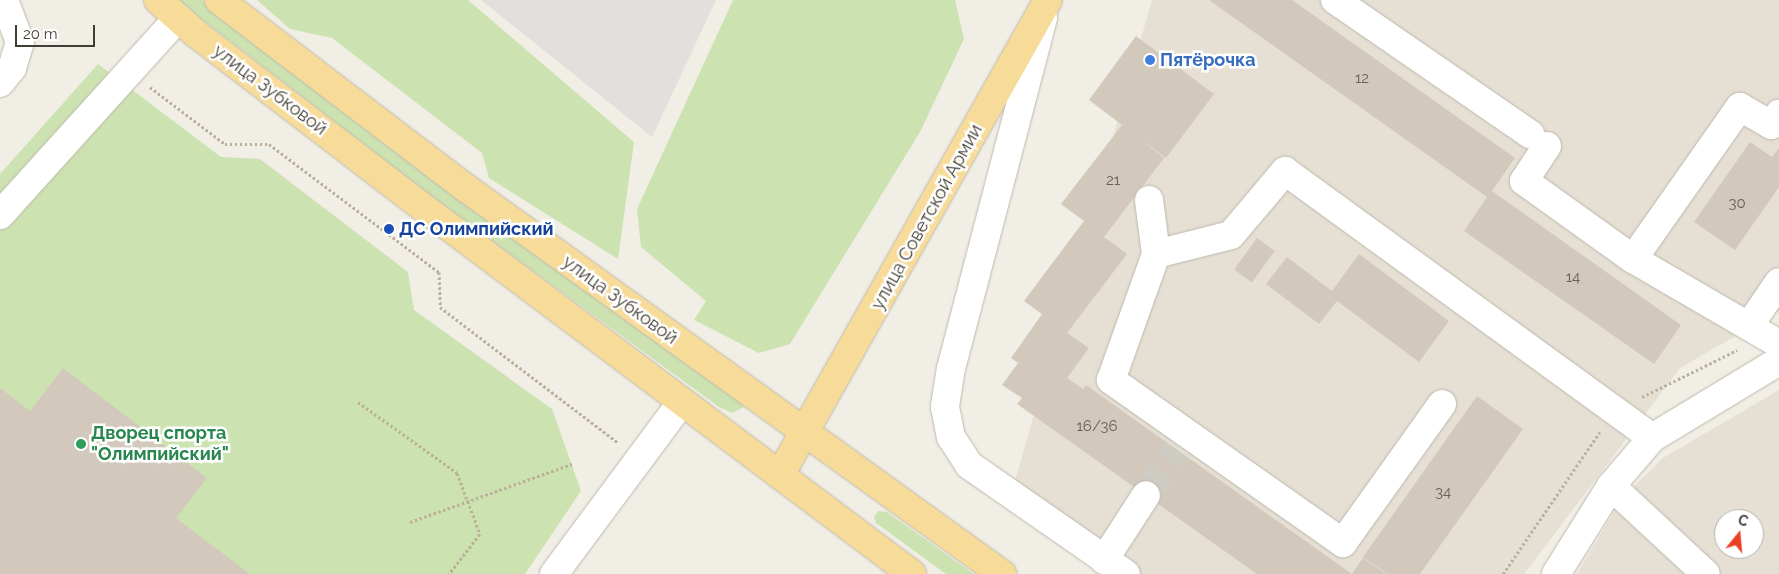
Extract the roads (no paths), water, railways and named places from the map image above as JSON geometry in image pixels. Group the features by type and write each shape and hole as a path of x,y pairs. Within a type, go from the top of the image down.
{"main road":[{"name":"улица Зубковой","path":"158,0 178,18 681,403 912,574"},
{"name":"улица Зубковой","path":"219,0 466,188 802,432 1002,574"},
{"name":"улица Советской Армии","path":"780,475 802,432 823,401 1047,0"}],"street":[{"path":"0,83 12,68 20,42 4,0"},
{"path":"1047,0 951,368 945,407 951,437 970,465 1115,567 1146,496"},
{"path":"1335,0 1539,140 1524,181 1633,259 1779,344"},
{"path":"0,215 178,18"},
{"path":"1633,259 1740,107 1771,125 1779,114"},
{"path":"1156,254 1231,235 1285,171 1652,438"},
{"path":"1150,200 1156,254 1112,380 1182,441 1344,543 1442,404"},
{"path":"1749,326 1779,282"},
{"path":"1556,574 1611,486 1652,438 1779,361"},
{"path":"554,574 681,403"},
{"path":"1611,486 1706,574"}],"tunnel":[{"path":"1146,495 1176,450"}],"place":[{"name":"Пятёрочка","path":"1150,60"},
{"name":"ДС Олимпийский","path":"389,229"},
{"name":"Дворец спорта \"Олимпийский\"","path":"81,444"}]}
